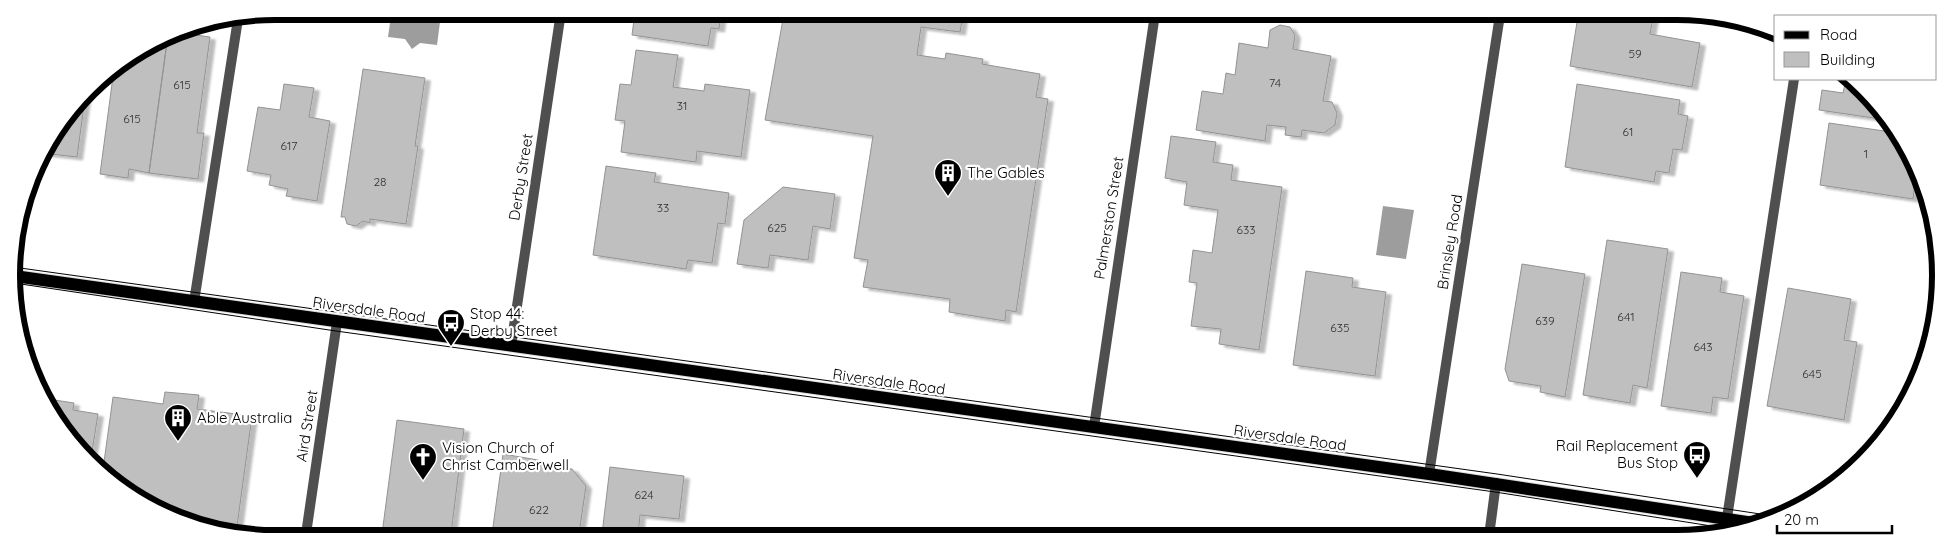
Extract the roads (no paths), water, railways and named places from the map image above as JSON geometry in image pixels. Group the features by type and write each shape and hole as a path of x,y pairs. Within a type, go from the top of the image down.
{"main road":[{"name":"Riversdale Road","path":"20,277 1496,483 1743,521"}],"street":[{"name":"Derby Street","path":"511,346 561,20"},
{"name":"Palmerston Street","path":"1094,427 1154,20"},
{"name":"Brinsley Road","path":"1429,474 1499,20"},
{"path":"194,302 237,23"},
{"path":"1727,518 1794,80"},
{"name":"Aird Street","path":"307,530 337,322"},
{"path":"1489,530 1496,483"}],"tram line":[{"path":"20,268 1497,474 1764,515"},
{"path":"21,284 336,331 1495,492 1717,527"}],"place":[{"name":"The Gables","path":"948,197"},
{"name":"Stop 44: Derby Street","path":"451,347"},
{"name":"Able Australia","path":"178,442"},
{"name":"Rail Replacement Bus Stop","path":"1697,479"},
{"name":"Vision Church of Christ Camberwell","path":"423,481"}]}
